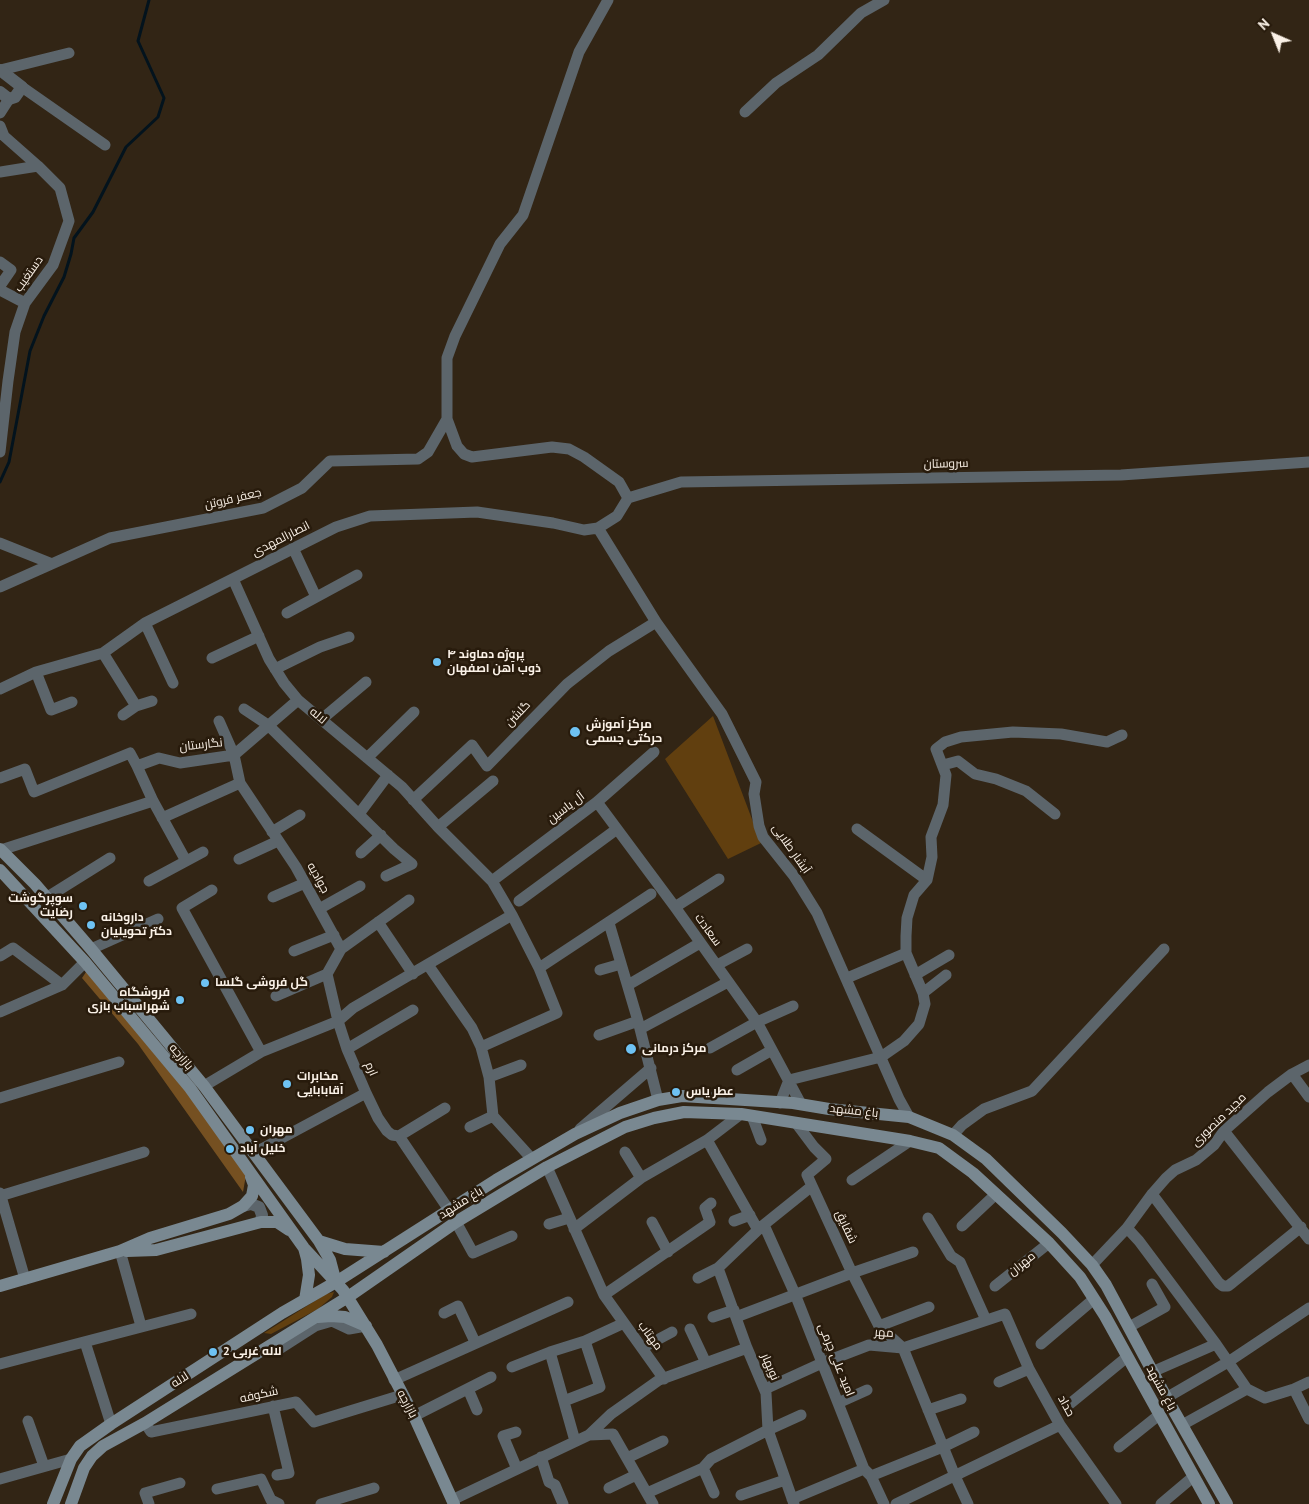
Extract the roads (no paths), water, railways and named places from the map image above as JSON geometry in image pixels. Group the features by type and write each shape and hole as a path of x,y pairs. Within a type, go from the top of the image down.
{"main road":[{"name":"بازارچه","path":"0,850 35,884 204,1086 319,1241 330,1260 336,1282"},
{"name":"بازارچه","path":"0,870 85,962 190,1088 304,1248 348,1297 366,1326 414,1416 453,1502"},
{"path":"24,894 33,894 35,884"},
{"path":"40,912 40,904 44,900 48,900"},
{"name":"باغ مشهد","path":"336,1282 449,1210 575,1134 620,1113 658,1100 682,1096 801,1104 829,1109 909,1117 953,1134 986,1159 1092,1265 1106,1285 1166,1398 1227,1504"},
{"path":"826,1128 834,1123 836,1119 829,1109"},
{"name":"باغ مشهد","path":"348,1297 456,1222 547,1167 625,1127 654,1118 684,1112 719,1112 910,1141 939,1148 973,1173 1049,1243 1080,1277 1094,1298 1209,1504"},
{"path":"856,1132 851,1126 852,1117 858,1112"},
{"path":"620,1113 625,1127"},
{"path":"0,1286 120,1252 150,1238 229,1214 243,1206 252,1196 254,1185 249,1171"},
{"path":"120,1252 156,1250 261,1222 277,1222 293,1233"},
{"path":"319,1241 345,1248 384,1252"},
{"path":"304,1248 308,1259 309,1275 305,1300"},
{"name":"لاله","path":"53,1504 71,1458 80,1446 254,1332 336,1282"},
{"name":"لاله","path":"71,1504 84,1468 92,1456 103,1446 271,1350 315,1317 348,1297"},
{"path":"315,1317 344,1317 366,1326"},
{"path":"254,1332 271,1350"},
{"path":"1185,1463 1195,1463 1199,1454"},
{"path":"1202,1491 1202,1486 1214,1481"}],"street":[{"path":"598,528 617,516 628,498 619,482 584,457 568,449 552,447 472,456 464,454 457,446 447,419 447,358 455,336 500,244 523,215 579,52 608,0"},
{"path":"745,112 776,82 818,55 861,13 884,0"},
{"path":"0,70 70,53"},
{"path":"0,70 105,145"},
{"path":"0,113 5,96 15,97 22,87"},
{"name":"دستغیب","path":"0,452 3,395 15,332 25,303 54,265 70,221 60,188 1,133"},
{"path":"0,172 38,166"},
{"path":"0,262 11,270 0,286"},
{"path":"0,290 25,303"},
{"name":"جعفر فروتن","path":"0,587 50,563 110,538 263,508 302,488 330,461 418,459 428,452 447,419"},
{"name":"سروستان","path":"628,498 681,482 1121,475 1309,462"},
{"name":"انصارالمهدی","path":"0,689 36,672 103,653 145,623 336,527 370,516 477,512 553,523 584,530 598,528"},
{"name":"آبشار طلایی","path":"598,528 656,622 722,714 756,782 754,794 762,836 794,876 817,913 899,1099 909,1117"},
{"path":"0,544 50,563"},
{"path":"293,548 316,597"},
{"path":"287,613 357,575"},
{"name":"لاله","path":"233,579 275,669 284,684 298,700 388,776 413,800 492,881 512,915"},
{"name":"گلشن","path":"413,800 472,745 487,766 567,684 608,651 656,622"},
{"path":"145,623 173,683"},
{"path":"212,658 259,636"},
{"path":"275,669 320,647 349,637"},
{"path":"103,653 136,706"},
{"path":"36,672 51,710 72,702"},
{"path":"322,719 366,682"},
{"name":"نگارستان","path":"137,766 159,758 180,762 234,755 298,700"},
{"path":"123,715 136,706 152,701"},
{"path":"244,709 268,725 412,864 386,876"},
{"path":"367,758 414,712"},
{"path":"219,721 234,755"},
{"path":"780,1103 789,1080 881,1057 904,1041 919,1024 925,1004 923,993 906,953 907,918 914,895 927,880 932,857 931,837 943,805 946,776 936,749 945,742 961,737 1012,732 1061,734 1107,742 1122,735"},
{"name":"آل یاسین","path":"492,881 597,802 654,752"},
{"path":"0,778 25,770 34,792 130,754 186,861"},
{"name":"جوادیه","path":"234,755 240,783 305,883 341,949"},
{"path":"943,765 958,761 975,774 996,779 1026,791 1055,814"},
{"path":"359,814 388,776"},
{"path":"438,827 493,781"},
{"path":"162,818 240,783"},
{"path":"0,850 153,801"},
{"name":"سعادت","path":"597,802 757,1022 801,1104"},
{"path":"239,859 275,836 300,815"},
{"path":"519,901 617,829"},
{"path":"857,829 927,880"},
{"path":"361,853 381,835"},
{"path":"150,881 203,852"},
{"path":"48,900 110,858"},
{"path":"675,907 720,879"},
{"path":"274,897 305,883"},
{"path":"319,909 360,886"},
{"path":"212,890 182,908 261,1052"},
{"path":"539,968 651,894"},
{"path":"276,996 327,974 341,949 409,900"},
{"path":"204,1086 261,1052 338,1021 353,1008 512,915 539,968 557,1012 481,1047"},
{"path":"91,949 158,919"},
{"path":"378,922 413,974"},
{"path":"609,923 651,1068 658,1100"},
{"path":"294,951 334,935"},
{"path":"628,985 700,944"},
{"path":"0,956 13,948 62,985"},
{"path":"717,965 747,949"},
{"path":"953,1134 984,1109 1032,1091 1164,949"},
{"path":"846,978 906,953"},
{"path":"915,975 950,955"},
{"path":"0,1012 62,985 85,962"},
{"path":"600,970 621,964"},
{"path":"428,965 472,1028 481,1047 489,1077 493,1116 532,1159"},
{"path":"327,974 338,1021"},
{"path":"923,993 946,975"},
{"path":"599,1036 639,1025 728,982"},
{"path":"710,1048 757,1022 793,1006"},
{"path":"347,1049 413,1010"},
{"name":"ارم","path":"254,1153 366,1093 347,1049 338,1021"},
{"path":"737,1070 772,1050"},
{"path":"0,1098 119,1062"},
{"path":"489,1077 521,1065"},
{"name":"مجید منصوری","path":"1092,1265 1127,1228 1152,1194 1175,1170 1196,1160 1214,1145 1224,1131 1268,1092 1292,1074 1309,1066"},
{"path":"575,1134 651,1068"},
{"path":"1292,1074 1309,1098"},
{"path":"366,1093 378,1118 392,1135 399,1136 445,1108"},
{"path":"719,1112 721,1130"},
{"path":"574,1229 641,1178 747,1115 761,1140"},
{"path":"470,1127 493,1116"},
{"path":"698,1278 718,1268 761,1227 812,1186 807,1175 826,1159 814,1147 796,1123"},
{"path":"1224,1131 1309,1238"},
{"path":"399,1136 449,1210"},
{"path":"707,1140 750,1215 761,1227"},
{"path":"852,1180 910,1141"},
{"path":"25,1279 0,1195 144,1152"},
{"path":"625,1152 641,1178"},
{"name":"مهتاب","path":"547,1167 604,1296 664,1379"},
{"name":"شقایق","path":"812,1186 879,1326 903,1348"},
{"path":"962,1226 996,1194"},
{"path":"1152,1194 1223,1286 1232,1284 1301,1227"},
{"path":"604,1296 710,1222 705,1208 711,1203"},
{"path":"243,1206 251,1204 259,1207 262,1214 261,1222"},
{"path":"734,1221 750,1215"},
{"path":"549,1224 568,1218"},
{"path":"928,1218 951,1256 960,1262 986,1320"},
{"path":"456,1222 473,1253 512,1236"},
{"path":"652,1222 668,1252"},
{"name":"امید علی چرمی","path":"761,1227 795,1294 867,1472 884,1504"},
{"path":"1127,1228 1216,1344 1247,1389 1265,1398 1309,1382"},
{"name":"مهران","path":"995,1286 1049,1243"},
{"path":"120,1252 141,1326"},
{"path":"713,1318 735,1314 913,1252"},
{"name":"نوبهار","path":"718,1268 747,1348 766,1393 768,1430 793,1501"},
{"path":"1129,1327 1165,1307 1152,1284"},
{"path":"1041,1344 1094,1298"},
{"path":"394,1380 475,1342 568,1302"},
{"path":"444,1314 458,1306 475,1342"},
{"path":"879,1326 929,1307"},
{"path":"1166,1398 1228,1362 1309,1308"},
{"path":"0,1364 192,1314"},
{"name":"مهر","path":"764,1389 822,1363 869,1345 903,1348 1005,1314"},
{"name":"حداد","path":"1005,1314 1030,1369 1060,1426 1114,1503"},
{"path":"271,1350 316,1326 332,1321 349,1329 366,1326"},
{"path":"512,1367 585,1341 624,1323"},
{"path":"690,1329 706,1363"},
{"path":"642,1348 672,1332"},
{"path":"564,1401 600,1387 585,1341"},
{"path":"85,1342 111,1424"},
{"path":"1152,1372 1216,1344"},
{"path":"453,1502 589,1434 611,1414 664,1379 747,1348"},
{"path":"903,1348 968,1504"},
{"path":"550,1352 575,1441"},
{"path":"1066,1408 1127,1357"},
{"path":"999,1382 1030,1369"},
{"path":"414,1416 491,1377"},
{"path":"468,1389 478,1410"},
{"path":"1182,1425 1247,1389"},
{"path":"1294,1389 1309,1419"},
{"path":"838,1403 867,1390"},
{"name":"شکوفه","path":"145,1423 151,1432 296,1402 314,1422 402,1395"},
{"path":"928,1410 961,1399"},
{"path":"273,1406 290,1473 277,1475"},
{"path":"647,1493 703,1468 711,1459 801,1415"},
{"path":"1119,1447 1158,1415"},
{"path":"28,1421 44,1466"},
{"path":"896,1504 1060,1426"},
{"path":"516,1432 503,1436 517,1469"},
{"path":"793,1501 867,1472 943,1447 974,1432"},
{"path":"589,1434 613,1434 653,1504"},
{"path":"627,1458 663,1441"},
{"path":"541,1457 549,1482 555,1485 563,1504"},
{"path":"0,1479 71,1458"},
{"path":"703,1468 714,1493"},
{"path":"609,1488 636,1475"},
{"path":"1161,1504 1194,1477"},
{"path":"217,1489 261,1479 271,1500 279,1504"},
{"path":"741,1495 785,1480"},
{"path":"149,1504 145,1493 180,1483"},
{"path":"321,1504 374,1488"}],"waterway":[{"path":"0,482 9,462 30,351 44,316 64,277 74,238 93,212 126,147 158,117 164,98 138,41 149,0"}],"place":[{"name":"پروژه دماوند ۴ ذوب آهن اصفهان","path":"437,662"},
{"name":"مرکز آموزش حرکتی جسمی","path":"575,732"},
{"name":"سوپرگوشت رضایت","path":"83,906"},
{"name":"داروخانه دکتر تحویلیان","path":"91,925"},
{"name":"گل فروشی گلسا","path":"205,983"},
{"name":"فروشگاه شهراسباب بازی","path":"180,1000"},
{"name":"مرکز درمانی","path":"631,1049"},
{"name":"مخابرات آقابابایی","path":"287,1084"},
{"name":"عطر یاس","path":"676,1092"},
{"name":"مهران","path":"250,1130"},
{"name":"خلیل آباد","path":"230,1149"},
{"name":"لاله غربی 2","path":"213,1352"}]}
